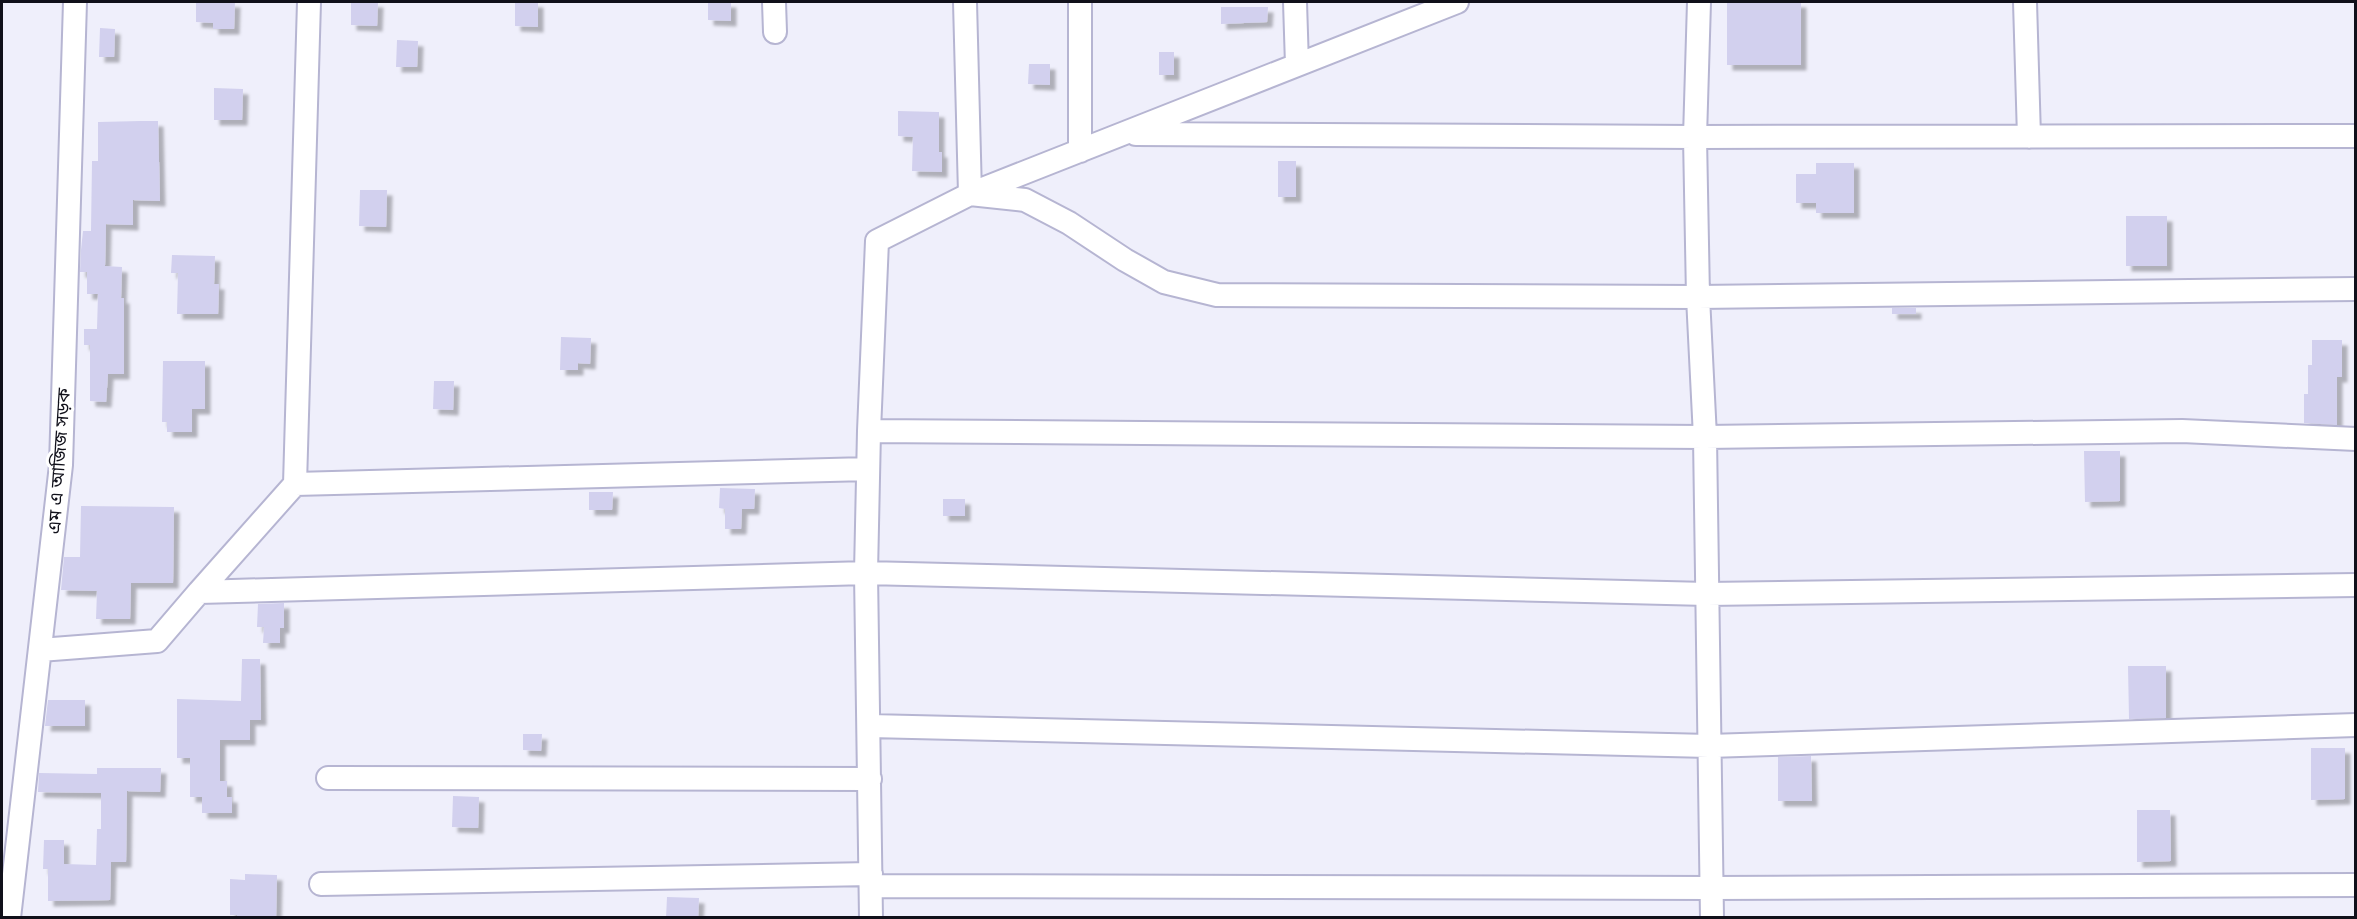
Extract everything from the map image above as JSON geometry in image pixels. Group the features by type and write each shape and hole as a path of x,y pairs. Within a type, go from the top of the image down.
{"street":[{"name":"এম এ আজিজ সড়ক","path":"9,918 61,465 75,2"},
{"path":"40,650 157,641 295,484 309,2"},
{"path":"774,2 775,32"},
{"path":"965,2 970,194"},
{"path":"1080,2 1080,151"},
{"path":"1295,2 1297,65"},
{"path":"871,918 866,573 877,241 970,194 1457,2"},
{"path":"1699,2 1695,137 1698,297 1705,437 1712,918"},
{"path":"2025,2 2029,137"},
{"path":"1126,134 1695,137 2355,136"},
{"path":"970,194 1025,200 1069,223 1125,260 1164,282 1217,295 1698,297 2355,289"},
{"path":"869,431 1705,437 2182,431 2355,439"},
{"path":"295,484 868,469"},
{"path":"199,592 866,573 1707,594 2355,585"},
{"path":"870,726 1709,746 2355,725"},
{"path":"328,778 870,778"},
{"path":"321,884 871,880 1711,888 2355,885"}],"building":[{"path":"196,2 235,2 234,29 213,29 213,23 196,22"},
{"path":"351,2 378,2 377,26 351,25"},
{"path":"515,2 538,2 538,27 515,26"},
{"path":"708,2 731,2 731,21 708,20"},
{"path":"1727,2 1801,2 1801,65 1727,65"},
{"path":"1221,7 1268,7 1267,22 1221,24"},
{"path":"100,28 115,29 114,57 99,57"},
{"path":"397,40 418,41 417,67 396,67"},
{"path":"1159,52 1174,52 1174,75 1159,75"},
{"path":"1029,64 1050,64 1050,85 1028,84"},
{"path":"214,88 243,89 242,120 214,120"},
{"path":"898,111 939,112 939,152 942,152 942,172 912,171 913,137 898,136"},
{"path":"158,121 160,201 133,200 133,225 106,224 105,266 122,267 124,374 108,374 106,402 90,401 90,345 84,345 84,329 97,329 98,294 87,294 87,272 80,272 83,231 91,231 92,161 98,161 98,122"},
{"path":"1278,161 1296,161 1296,197 1278,197"},
{"path":"1816,163 1854,163 1854,213 1816,213 1816,203 1796,203 1796,174 1816,174"},
{"path":"360,190 387,190 386,227 359,226"},
{"path":"2126,216 2167,216 2167,266 2126,266"},
{"path":"172,255 215,256 214,284 219,284 218,314 177,314 178,273 171,273"},
{"path":"1892,308 1916,308 1916,314 1892,314"},
{"path":"561,337 591,338 590,364 578,363 578,370 560,370"},
{"path":"2312,340 2342,340 2342,377 2337,377 2337,425 2304,423 2304,394 2308,394 2308,365 2312,365"},
{"path":"163,361 205,361 205,409 192,409 192,432 167,432 167,422 162,422"},
{"path":"434,381 454,381 453,410 433,409"},
{"path":"2084,451 2120,451 2120,501 2085,502"},
{"path":"720,488 755,489 754,509 742,509 741,529 725,529 725,509 719,508"},
{"path":"589,492 613,492 612,510 589,510"},
{"path":"943,499 965,499 965,516 943,516"},
{"path":"81,506 174,507 173,583 131,583 130,619 96,619 97,591 61,590 64,557 80,557"},
{"path":"284,603 284,628 280,628 280,643 263,643 264,627 257,627 258,604"},
{"path":"242,659 260,659 261,720 250,720 250,740 220,740 220,781 227,781 227,797 232,797 232,813 202,813 202,797 190,797 190,758 177,758 177,699 241,701"},
{"path":"2128,666 2166,666 2166,718 2129,719"},
{"path":"48,700 85,700 85,726 45,726"},
{"path":"523,734 542,734 541,751 523,750"},
{"path":"2311,748 2345,748 2345,799 2311,800"},
{"path":"1811,756 1812,801 1778,801 1778,757"},
{"path":"97,768 161,768 160,792 127,791 126,862 111,862 110,900 48,901 48,869 43,869 44,840 64,840 64,864 96,865 97,829 101,829 101,793 38,792 39,773 97,774"},
{"path":"453,796 479,797 478,828 452,827"},
{"path":"2137,810 2170,810 2171,861 2137,862"},
{"path":"245,874 277,875 276,918 237,918 237,915 230,915 230,879 245,880"},
{"path":"667,897 699,898 698,918 666,918"}]}
